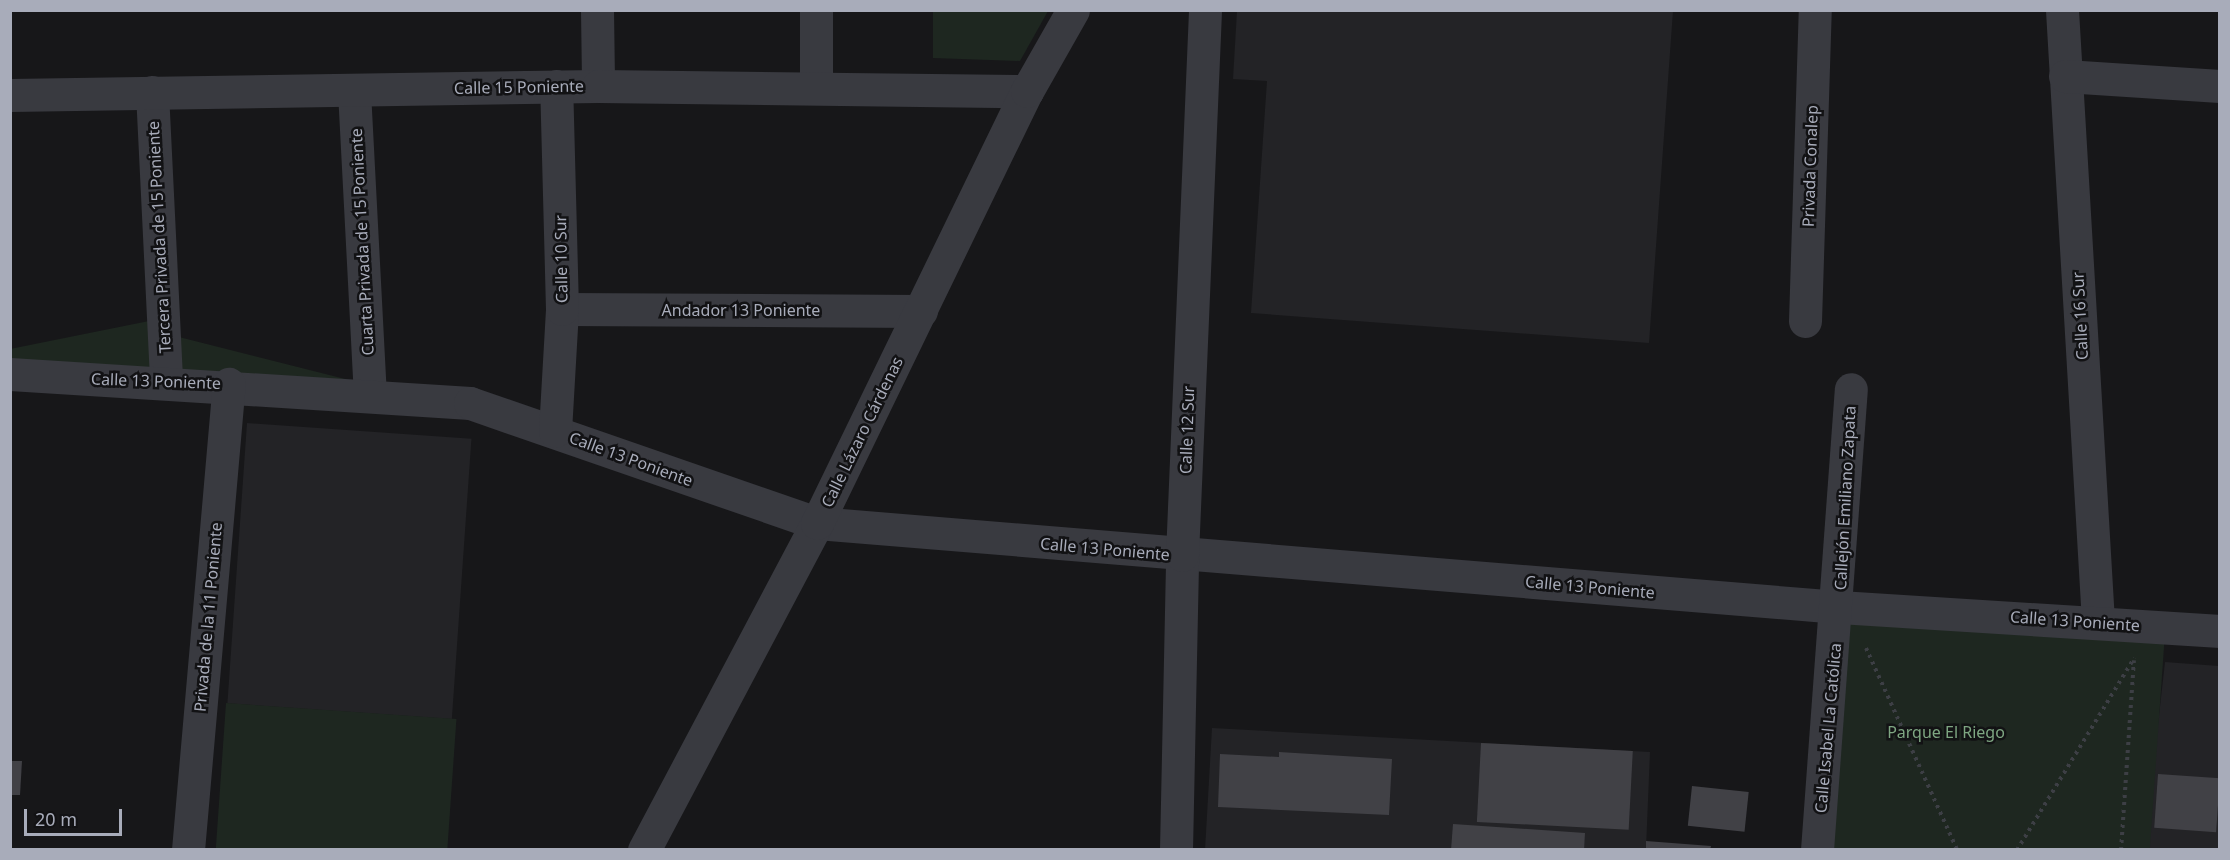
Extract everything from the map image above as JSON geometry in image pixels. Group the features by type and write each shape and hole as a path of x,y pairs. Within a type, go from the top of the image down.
{"street":[{"path":"597,10 598,86"},
{"path":"816,10 816,86"},
{"name":"Calle Lázaro Cárdenas","path":"644,849 817,523 1027,91 1073,10"},
{"name":"Calle 12 Sur","path":"1176,849 1182,555 1204,10"},
{"name":"Privada Conalep","path":"1805,321 1815,10"},
{"name":"Calle 16 Sur","path":"2062,10 2098,622"},
{"path":"2065,76 2220,86"},
{"name":"Calle 15 Poniente","path":"10,95 556,86 816,86 1027,91"},
{"name":"Calle 10 Sur","path":"555,431 562,309 556,86"},
{"name":"Cuarta Privada de 15 Poniente","path":"354,91 370,393"},
{"name":"Tercera Privada de 15 Poniente","path":"152,92 166,382"},
{"name":"Andador 13 Poniente","path":"562,309 921,311"},
{"name":"Calle 13 Poniente","path":"10,374 229,384 370,393 470,403 817,523 1182,555 1839,607 2220,631"},
{"name":"Privada de la 11 Poniente","path":"188,849 229,384"},
{"name":"Callejón Emiliano Zapata","path":"1839,607 1851,389"},
{"name":"Calle Isabel La Católica","path":"1817,849 1839,607"}],"path":[{"path":"1839,607 1854,621 1957,849"},
{"path":"2017,849 2135,656 2167,627"},
{"path":"2121,849 2135,656"}],"shaded area":[{"path":"1237,11 1673,11 1649,343 1251,313 1267,81 1233,79"},
{"path":"247,423 471,439 452,719 227,703"},
{"path":"2165,662 2219,666 2219,849 2144,850"},
{"path":"1212,728 1650,752 1646,849 1205,850"}],"green space":[{"path":"933,10 1048,11 1020,61 933,58"},
{"path":"149,321 171,335 357,382 11,362 10,349"},
{"name":"Parque El Riego","path":"1839,607 2165,630 2150,850 1822,850"},
{"path":"226,703 456,719 447,850 216,849"}],"building":[{"path":"1481,743 1633,751 1629,830 1477,822"},
{"path":"1279,752 1392,759 1389,815 1218,807 1220,754 1279,757"},
{"path":"10,761 22,761 20,795 10,795"},
{"path":"2158,774 2220,778 2216,832 2154,828"},
{"path":"1692,786 1749,792 1745,832 1688,826"},
{"path":"1453,824 1585,833 1584,850 1451,850"},
{"path":"1646,841 1711,846 1710,850 1646,850"}]}
